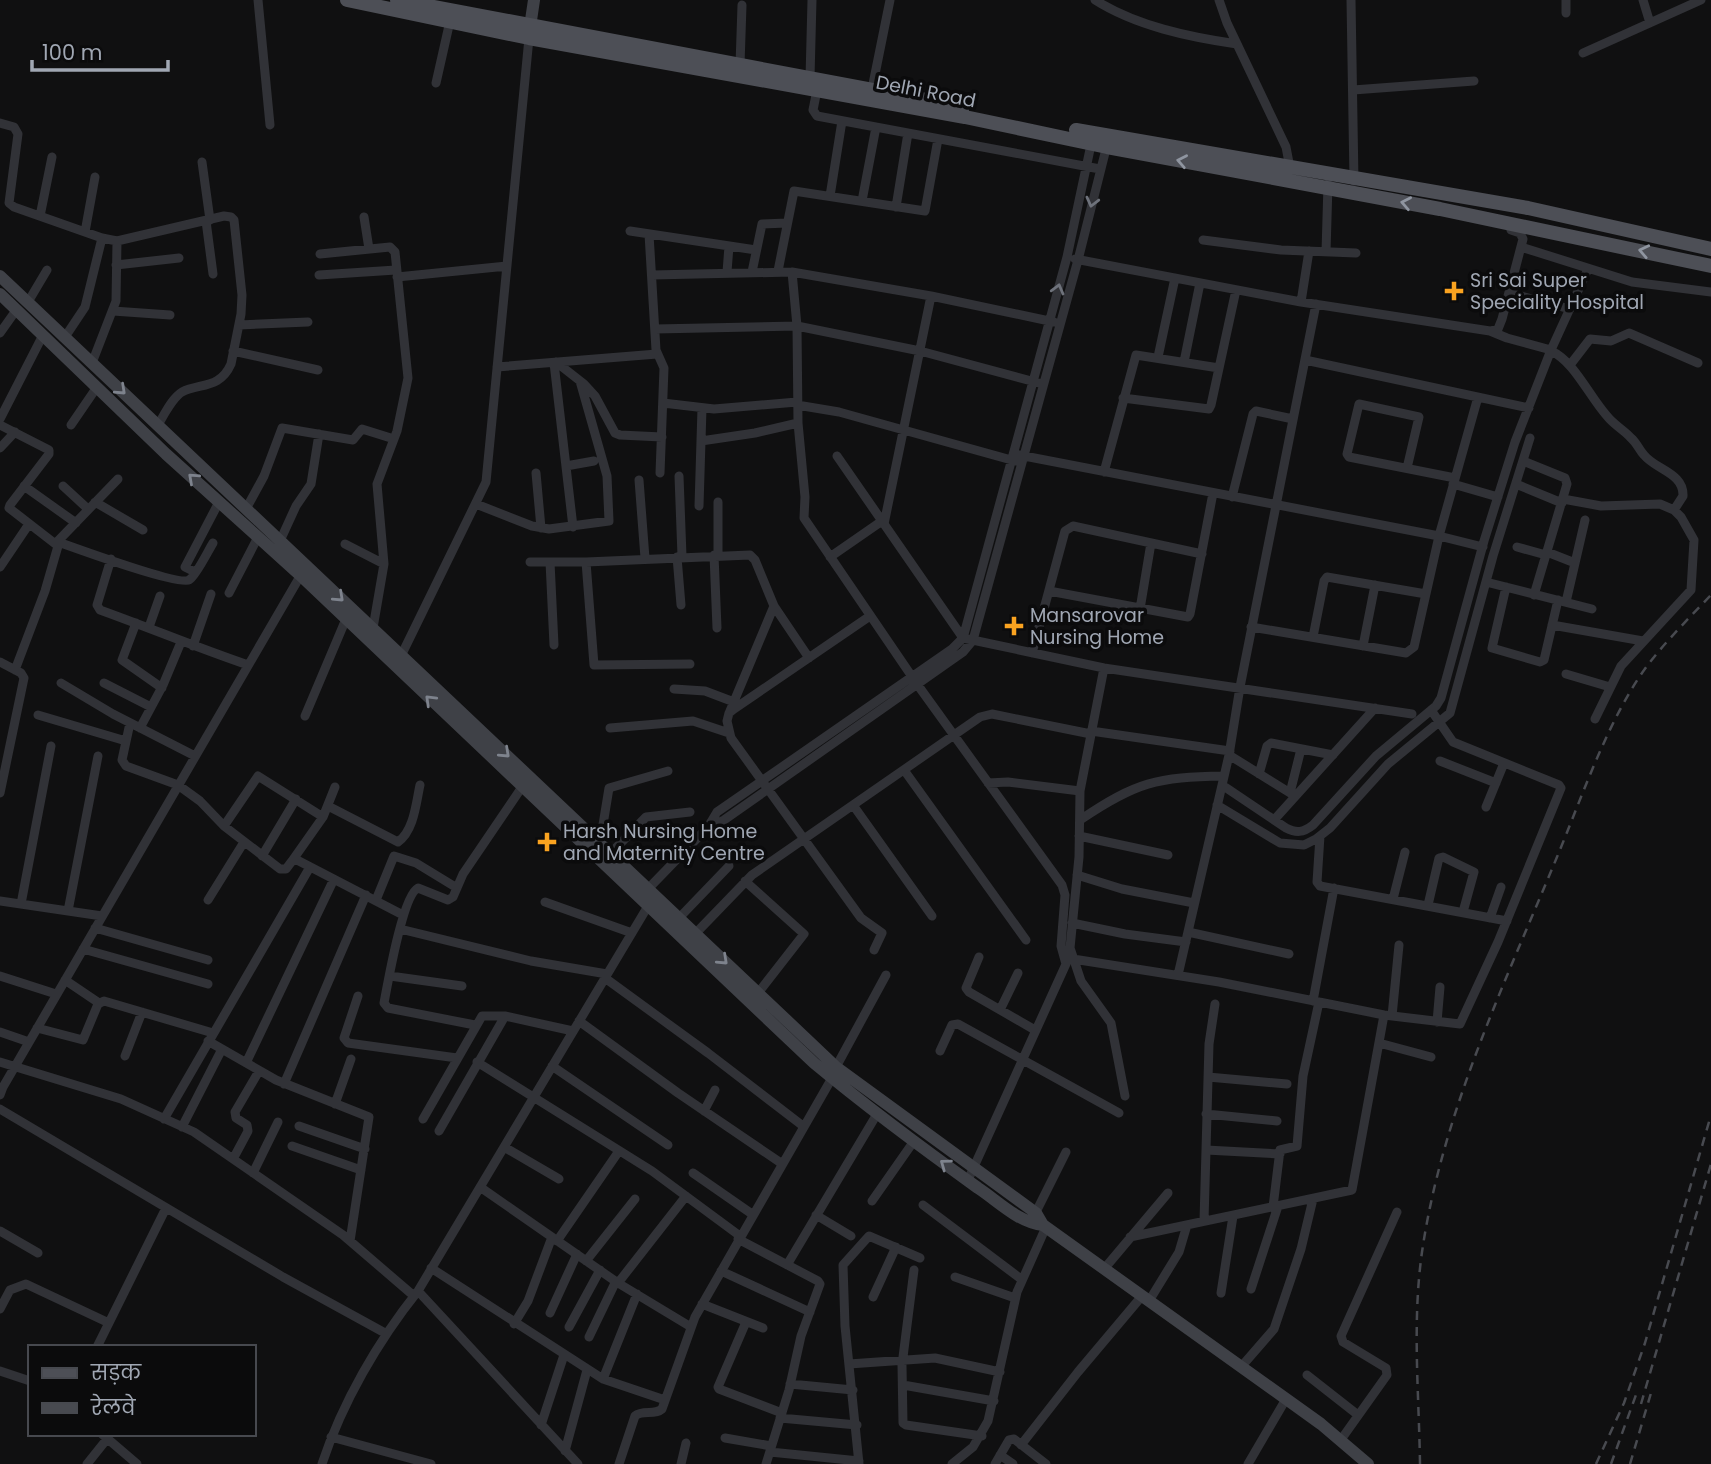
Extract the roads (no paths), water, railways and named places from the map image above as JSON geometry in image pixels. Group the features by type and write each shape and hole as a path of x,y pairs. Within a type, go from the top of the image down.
{"main road":[{"name":"Delhi Road","path":"347,0 450,21 529,32 814,84 1100,140"},
{"path":"397,0 529,32 740,65 814,84 872,89 1100,140 1354,186 1440,209 1711,266"},
{"path":"1354,186 1442,193 1507,204 1711,248"}],"street":[{"path":"258,0 270,125"},
{"path":"399,661 486,482 534,0"},
{"path":"812,0 814,114 1100,169"},
{"path":"872,89 890,0"},
{"path":"1095,0 1111,10 1191,37 1237,44"},
{"path":"1219,0 1286,147 1289,174"},
{"path":"1351,0 1354,186"},
{"path":"1566,0 1566,13"},
{"path":"1643,0 1650,23"},
{"path":"1583,53 1701,0"},
{"path":"740,65 742,5"},
{"path":"436,83 450,21"},
{"path":"1353,90 1474,81"},
{"path":"830,196 842,121"},
{"path":"0,123 14,127 18,134 9,203 14,207 117,241 228,216 234,220 242,296 231,364 223,376 205,386 181,393 158,425"},
{"path":"862,201 876,127"},
{"path":"896,207 908,133"},
{"path":"778,271 794,191 925,211 938,139"},
{"path":"1055,322 1086,167 1100,140"},
{"path":"322,1464 331,1437 385,1333 416,1294 632,933 647,897 708,827 717,812 764,786 915,681 963,652 1055,322 1078,260 1100,169 1100,140"},
{"path":"40,216 52,157"},
{"path":"202,162 213,274"},
{"path":"85,232 95,177"},
{"path":"1326,252 1329,181"},
{"path":"1442,193 1440,209 1465,220 1520,233 1523,239 1498,329 1490,331"},
{"path":"364,217 369,249"},
{"path":"752,272 762,223 786,223"},
{"path":"630,231 756,250"},
{"path":"649,234 657,354 664,368 660,473"},
{"path":"65,337 85,307 102,238"},
{"path":"1203,240 1281,250 1356,253"},
{"path":"92,363 117,294 117,241"},
{"path":"727,272 729,246"},
{"path":"1521,247 1632,282 1711,292"},
{"path":"320,254 393,248 397,273 408,377 394,439 377,484 384,564 373,628"},
{"path":"1301,302 1309,251"},
{"path":"1067,257 1301,302 1490,331 1554,352 1570,365 1607,416 1633,439 1647,459 1678,481 1683,496 1674,510"},
{"path":"116,265 179,258"},
{"path":"319,275 507,266"},
{"path":"1220,790 1280,843 1297,846 1320,836 1435,717 1489,543 1498,496 1529,408 1588,269"},
{"path":"0,333 47,270"},
{"path":"652,275 792,272 931,296 1055,322"},
{"path":"792,272 798,424 805,497 802,515 915,681 1064,890 1060,946 1066,964 970,1174"},
{"path":"0,276 43,335 97,387 258,537 373,628 399,661 522,788 540,795 611,853 647,897 679,918 758,993 834,1072 970,1174 1286,1399 1363,1462"},
{"path":"1158,357 1175,278"},
{"path":"1184,362 1200,283"},
{"path":"1123,398 1205,411 1211,405 1236,290"},
{"path":"1509,293 1570,309"},
{"path":"0,294 22,306 65,337 280,541 346,619 399,661 877,1114 914,1141 970,1174"},
{"path":"830,557 883,522 931,296"},
{"path":"1178,975 1230,753 1251,627 1316,304"},
{"path":"113,311 170,315"},
{"path":"239,324 308,322"},
{"path":"655,329 796,326 920,351 1038,383"},
{"path":"1570,365 1590,339 1611,341 1629,333 1699,363"},
{"path":"0,419 43,335"},
{"path":"233,351 318,370"},
{"path":"497,368 657,354"},
{"path":"1104,471 1136,355 1219,368"},
{"path":"1305,360 1529,408"},
{"path":"555,363 595,396 615,433 662,437"},
{"path":"555,363 573,527"},
{"path":"476,504 541,528 606,523 610,519 607,476 580,381"},
{"path":"71,425 97,387"},
{"path":"1251,627 1406,653 1415,647 1438,536 1478,397"},
{"path":"663,403 702,408 797,403 1017,458 1104,471 1438,536 1489,543"},
{"path":"1407,468 1419,417 1359,404 1348,456 1407,468 1498,496"},
{"path":"699,506 702,408"},
{"path":"1232,497 1252,414 1256,411 1293,419"},
{"path":"701,441 798,424"},
{"path":"0,425 49,450 49,454 9,508 57,542 185,581 192,579 212,543"},
{"path":"246,509 264,476 282,428 353,440 362,429 394,439"},
{"path":"0,448 15,432"},
{"path":"280,541 296,506 311,484 319,434"},
{"path":"1080,820 1117,796 1150,782 1170,778 1220,790 1293,831 1309,828 1381,751 1435,717 1450,713 1486,582 1489,543 1516,484 1530,438"},
{"path":"837,456 968,639 1104,668 1412,714"},
{"path":"566,466 594,461"},
{"path":"1523,461 1565,478 1567,484 1534,594"},
{"path":"536,473 541,528"},
{"path":"679,476 681,605"},
{"path":"57,542 118,479"},
{"path":"639,480 645,558"},
{"path":"1516,484 1562,501 1597,506 1652,503 1674,510 1688,526 1694,540 1693,584 1689,594 1621,666 1595,719"},
{"path":"24,486 76,523"},
{"path":"63,486 92,505 143,530"},
{"path":"1049,590 1188,617 1191,614 1213,493"},
{"path":"195,572 186,567 219,502"},
{"path":"717,628 718,502"},
{"path":"1506,587 1491,646 1494,650 1542,662 1552,625 1575,563 1585,520"},
{"path":"0,567 29,524"},
{"path":"1032,653 1068,528 1073,526 1202,554"},
{"path":"229,593 258,537"},
{"path":"15,670 52,570 58,550 57,542"},
{"path":"1139,609 1151,543"},
{"path":"345,544 384,564"},
{"path":"1517,547 1575,563"},
{"path":"530,562 746,554 753,557 774,606 809,657"},
{"path":"111,559 97,607 181,642 248,665"},
{"path":"550,562 554,645"},
{"path":"586,562 594,666 690,664"},
{"path":"0,1093 303,570"},
{"path":"1313,637 1327,577 1426,594"},
{"path":"1486,582 1592,609"},
{"path":"1363,646 1375,584"},
{"path":"193,646 211,594"},
{"path":"149,627 160,596"},
{"path":"774,606 729,713 729,733 764,786 861,918 882,933 874,950"},
{"path":"729,713 870,616"},
{"path":"305,716 346,619"},
{"path":"136,623 122,660 162,688"},
{"path":"1552,625 1643,641"},
{"path":"140,728 162,688 181,642"},
{"path":"0,662 21,673 24,678 1,787"},
{"path":"1104,668 1080,791 1077,875 1070,948 1081,981 1111,1023 1125,1096"},
{"path":"1566,674 1610,687"},
{"path":"104,682 151,707"},
{"path":"61,683 130,723 195,756"},
{"path":"674,690 705,691 734,702"},
{"path":"1274,820 1293,794 1375,708"},
{"path":"695,934 745,881 980,717 992,714 1091,733 1230,753 1293,794"},
{"path":"38,715 126,741"},
{"path":"1073,959 1178,975 1388,1016 1456,1025 1463,1021 1561,791 1559,785 1453,742 1435,717"},
{"path":"610,728 693,721 729,733"},
{"path":"130,723 123,764 178,785 200,801 224,827 283,870 323,817 335,787"},
{"path":"1259,774 1269,744 1333,755"},
{"path":"21,904 51,746"},
{"path":"1293,794 1301,749"},
{"path":"68,911 98,756"},
{"path":"1440,761 1496,783"},
{"path":"1486,807 1504,763"},
{"path":"600,843 609,788 668,771"},
{"path":"904,771 1026,940"},
{"path":"224,827 258,776 323,817"},
{"path":"988,783 1008,782 1080,791"},
{"path":"328,806 398,842 402,841 410,828 420,785"},
{"path":"475,1025 388,1008 384,1003 403,915 415,888 448,900 453,897 477,852 522,788"},
{"path":"262,856 296,799"},
{"path":"853,806 932,916"},
{"path":"611,853 646,817 690,812"},
{"path":"1079,836 1168,855"},
{"path":"1320,836 1317,882 1320,886 1507,921"},
{"path":"208,900 244,842"},
{"path":"1393,899 1405,852"},
{"path":"376,900 394,856 416,863 457,888"},
{"path":"1428,905 1439,858 1443,857 1474,872 1464,912"},
{"path":"292,861 297,860 403,915"},
{"path":"679,918 729,866"},
{"path":"164,1119 310,867"},
{"path":"1077,875 1122,889 1194,903"},
{"path":"246,1063 334,879"},
{"path":"745,881 804,934 758,993"},
{"path":"1490,918 1501,887"},
{"path":"1251,1289 1276,1207 1281,1149 1297,1146 1303,1076 1334,888"},
{"path":"284,1084 366,895"},
{"path":"0,901 102,916"},
{"path":"545,902 632,933"},
{"path":"1072,923 1125,934 1187,937 1289,954"},
{"path":"95,928 208,960"},
{"path":"400,929 606,976 803,1126"},
{"path":"1130,1237 1348,1192 1354,1186 1379,1043 1388,1016 1399,945"},
{"path":"83,949 208,984"},
{"path":"979,957 966,988 1035,1030"},
{"path":"1000,1010 1018,973"},
{"path":"619,1464 635,1416 640,1412 660,1411 691,1326 702,1304 886,975"},
{"path":"0,976 56,994"},
{"path":"390,976 461,986"},
{"path":"65,980 99,1003"},
{"path":"1437,1022 1440,987"},
{"path":"358,996 344,1038 348,1043 457,1058"},
{"path":"37,1028 83,1040 99,1003 104,1001 211,1037 222,1049 284,1084 369,1117 350,1241"},
{"path":"1204,1222 1209,1044 1215,1004"},
{"path":"125,1056 142,1012"},
{"path":"423,1119 482,1016 505,1016 573,1031"},
{"path":"439,1131 505,1016"},
{"path":"579,1021 781,1163"},
{"path":"940,1051 955,1023 1119,1114"},
{"path":"0,1032 29,1042"},
{"path":"1379,1043 1431,1057"},
{"path":"183,1127 222,1049"},
{"path":"335,1104 351,1059"},
{"path":"0,1062 121,1099 183,1127 233,1159 350,1241 416,1294 578,1464"},
{"path":"477,1062 686,1196 739,1238 818,1281 820,1284 801,1336 766,1464"},
{"path":"552,1066 668,1145"},
{"path":"233,1159 248,1131 247,1125 236,1118 235,1112 259,1071"},
{"path":"1208,1077 1287,1084"},
{"path":"704,1111 715,1090"},
{"path":"0,1109 283,1277 385,1333"},
{"path":"787,1265 877,1114"},
{"path":"1206,1114 1277,1121"},
{"path":"253,1173 278,1122"},
{"path":"299,1126 365,1149"},
{"path":"872,1201 914,1141"},
{"path":"292,1146 361,1170"},
{"path":"504,1147 559,1179"},
{"path":"1206,1150 1280,1154"},
{"path":"514,1324 528,1301 555,1239 619,1151"},
{"path":"959,1462 982,1436 994,1401 1015,1298 1039,1222 1066,1152"},
{"path":"693,1173 752,1214"},
{"path":"480,1187 617,1282 691,1326"},
{"path":"1100,1266 1130,1237 1168,1193"},
{"path":"589,1337 617,1282 686,1196"},
{"path":"586,1261 635,1199"},
{"path":"1241,1367 1273,1329 1301,1249 1313,1199"},
{"path":"923,1205 1021,1279"},
{"path":"98,1345 166,1208"},
{"path":"1340,1441 1387,1371 1385,1367 1343,1342 1341,1336 1397,1212"},
{"path":"816,1215 851,1236"},
{"path":"1221,1293 1233,1216"},
{"path":"1021,1445 1125,1316 1145,1298 1179,1252 1187,1225"},
{"path":"0,1231 38,1253"},
{"path":"725,1438 771,1449 859,1462 845,1326 843,1265 869,1236 920,1258"},
{"path":"873,1297 896,1247"},
{"path":"550,1313 577,1254"},
{"path":"431,1269 603,1379 665,1400"},
{"path":"569,1326 600,1270"},
{"path":"914,1270 903,1360 904,1424 982,1436"},
{"path":"721,1271 810,1312"},
{"path":"955,1277 1015,1298"},
{"path":"0,1309 10,1290 26,1284 109,1323"},
{"path":"603,1379 637,1294"},
{"path":"702,1304 763,1328"},
{"path":"746,1322 719,1390 781,1416 857,1425"},
{"path":"541,1425 564,1356"},
{"path":"849,1364 947,1359 1000,1372"},
{"path":"565,1451 587,1370"},
{"path":"0,1371 28,1380"},
{"path":"1307,1375 1358,1415"},
{"path":"790,1384 853,1390"},
{"path":"904,1385 994,1401"},
{"path":"1248,1464 1286,1399"},
{"path":"87,1464 105,1436 137,1464"},
{"path":"331,1437 430,1464"},
{"path":"995,1464 1009,1440 1014,1439 1046,1464"},
{"path":"681,1464 686,1443"},
{"path":"1000,1455 1013,1464"}],"railway":[{"path":"1420,1464 1417,1331 1419,1278 1431,1201 1460,1100 1496,1002 1608,734 1647,666 1711,595"},
{"path":"1596,1464 1624,1403 1645,1343 1711,1115"},
{"path":"1641,1404 1711,1164"},
{"path":"1611,1464 1637,1392"},
{"path":"1630,1464 1651,1393"}],"place":[{"name":"Sri Sai Super Speciality Hospital","path":"1454,291"},
{"name":"Mansarovar Nursing Home","path":"1014,626"},
{"name":"Harsh Nursing Home and Maternity Centre","path":"547,842"}]}
